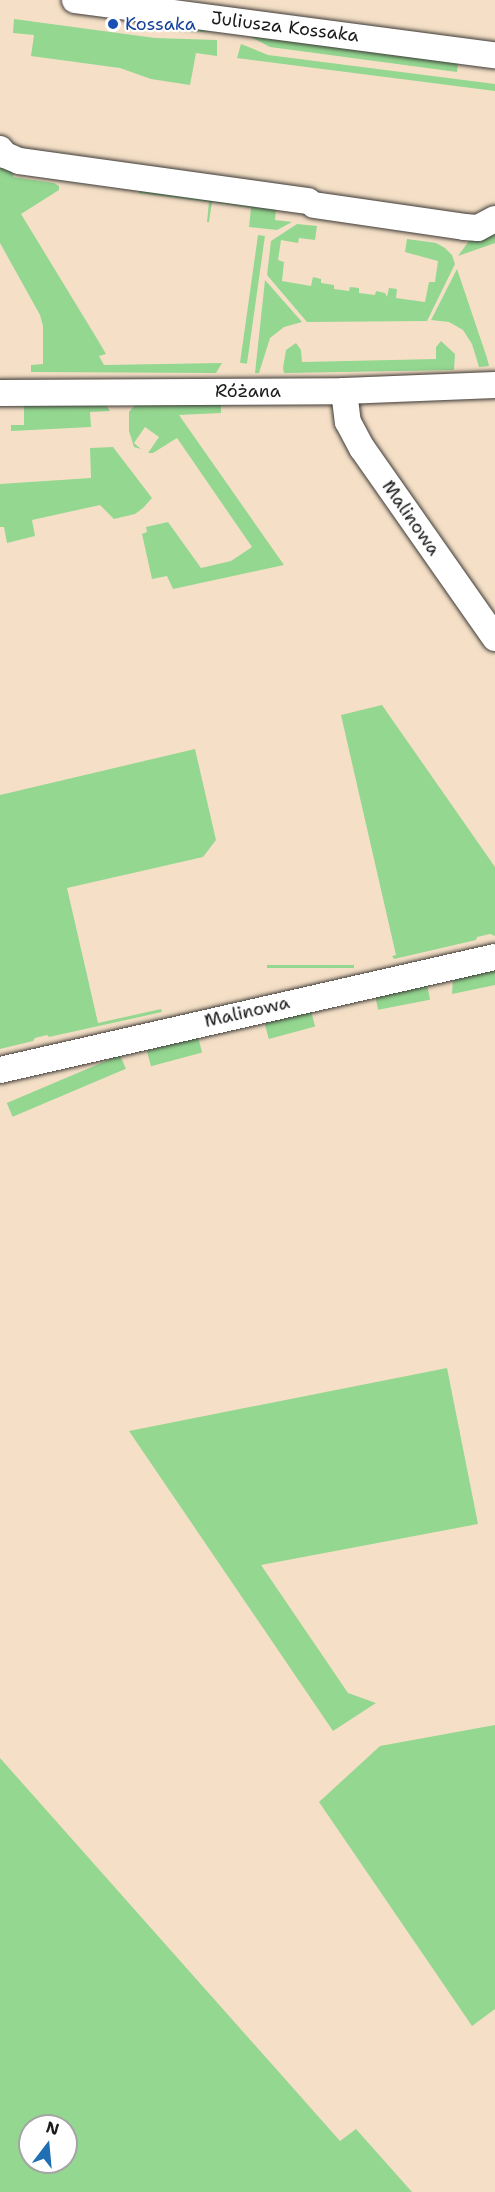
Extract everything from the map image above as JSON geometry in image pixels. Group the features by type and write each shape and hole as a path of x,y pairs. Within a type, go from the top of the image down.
{"street":[{"name":"Juliusza Kossaka","path":"75,0 495,55"},
{"path":"0,149 6,155 19,161 464,227 478,228 495,219"},
{"name":"Różana","path":"0,393 344,391 495,386"},
{"name":"Malinowa","path":"344,391 348,422 362,448 495,638"},
{"name":"Malinowa","path":"0,1070 495,957"}],"green space":[{"path":"14,19 155,38 217,40 217,56 196,53 190,85 151,79 120,68 31,56 34,35 13,33"},
{"path":"145,23 203,30 210,32 144,29"},
{"path":"249,36 458,63 457,72 270,47"},
{"path":"241,44 268,55 495,84 495,91 237,58"},
{"path":"0,162 14,170 13,177 54,183 59,186 59,190 21,214 106,354 99,356 104,365 222,363 216,373 31,372 31,365 43,364 43,326 40,315 0,243"},
{"path":"140,184 276,208 275,220 292,222 277,230 249,227 251,208 212,202 209,222 207,222 209,202 139,193"},
{"path":"297,224 317,226 315,240 299,238 298,243 281,240 278,260 284,262 282,281 311,286 313,277 321,279 321,283 334,285 334,289 349,291 350,287 359,288 359,293 375,295 376,291 385,293 387,297 389,288 397,289 396,298 425,302 429,282 435,282 438,261 405,252 407,239 436,243 452,255 455,264 427,321 307,322 267,275 271,241"},
{"path":"495,231 495,243 458,256 469,241"},
{"path":"258,235 265,236 247,364 240,363"},
{"path":"457,269 489,366 479,367 472,344 463,330 449,322 431,320"},
{"path":"265,280 302,322 284,327 270,338 259,373 255,373"},
{"path":"441,341 455,354 454,370 284,373 283,368 286,350 296,343 301,350 302,362 436,359 436,347"},
{"path":"24,404 106,405 110,411 90,412 91,427 11,431 11,425 24,425"},
{"path":"221,404 221,413 179,415 284,565 173,589 167,576 152,579 142,534 147,532 146,527 168,522 201,568 231,561 252,547 177,438 153,453 148,453 159,437 145,427 134,443 141,449 134,447 129,431 129,412 135,405"},
{"path":"113,447 152,498 143,508 135,514 114,519 100,505 32,520 35,536 7,543 4,527 0,527 0,484 91,478 90,448"},
{"path":"382,705 495,867 495,936 490,934 477,937 476,940 394,959 392,956 396,955 341,715"},
{"path":"195,749 216,840 203,857 67,888 98,1023 161,1009 162,1012 49,1037 47,1035 0,1049 0,795"},
{"path":"267,965 354,965 354,968 267,968"},
{"path":"495,968 495,985 452,994 453,978"},
{"path":"427,984 430,1000 378,1010 375,994"},
{"path":"311,1011 315,1026 269,1039 265,1023"},
{"path":"198,1037 202,1052 151,1066 147,1051"},
{"path":"120,1055 126,1069 13,1117 7,1103"},
{"path":"447,1368 478,1524 261,1565 348,1693 376,1703 333,1731 129,1431"},
{"path":"495,1725 495,2009 472,2026 319,1802 380,1746"},
{"path":"0,1758 340,2141 356,2129 412,2192 0,2192"}],"place":[{"name":"Kossaka","path":"113,24"}]}
